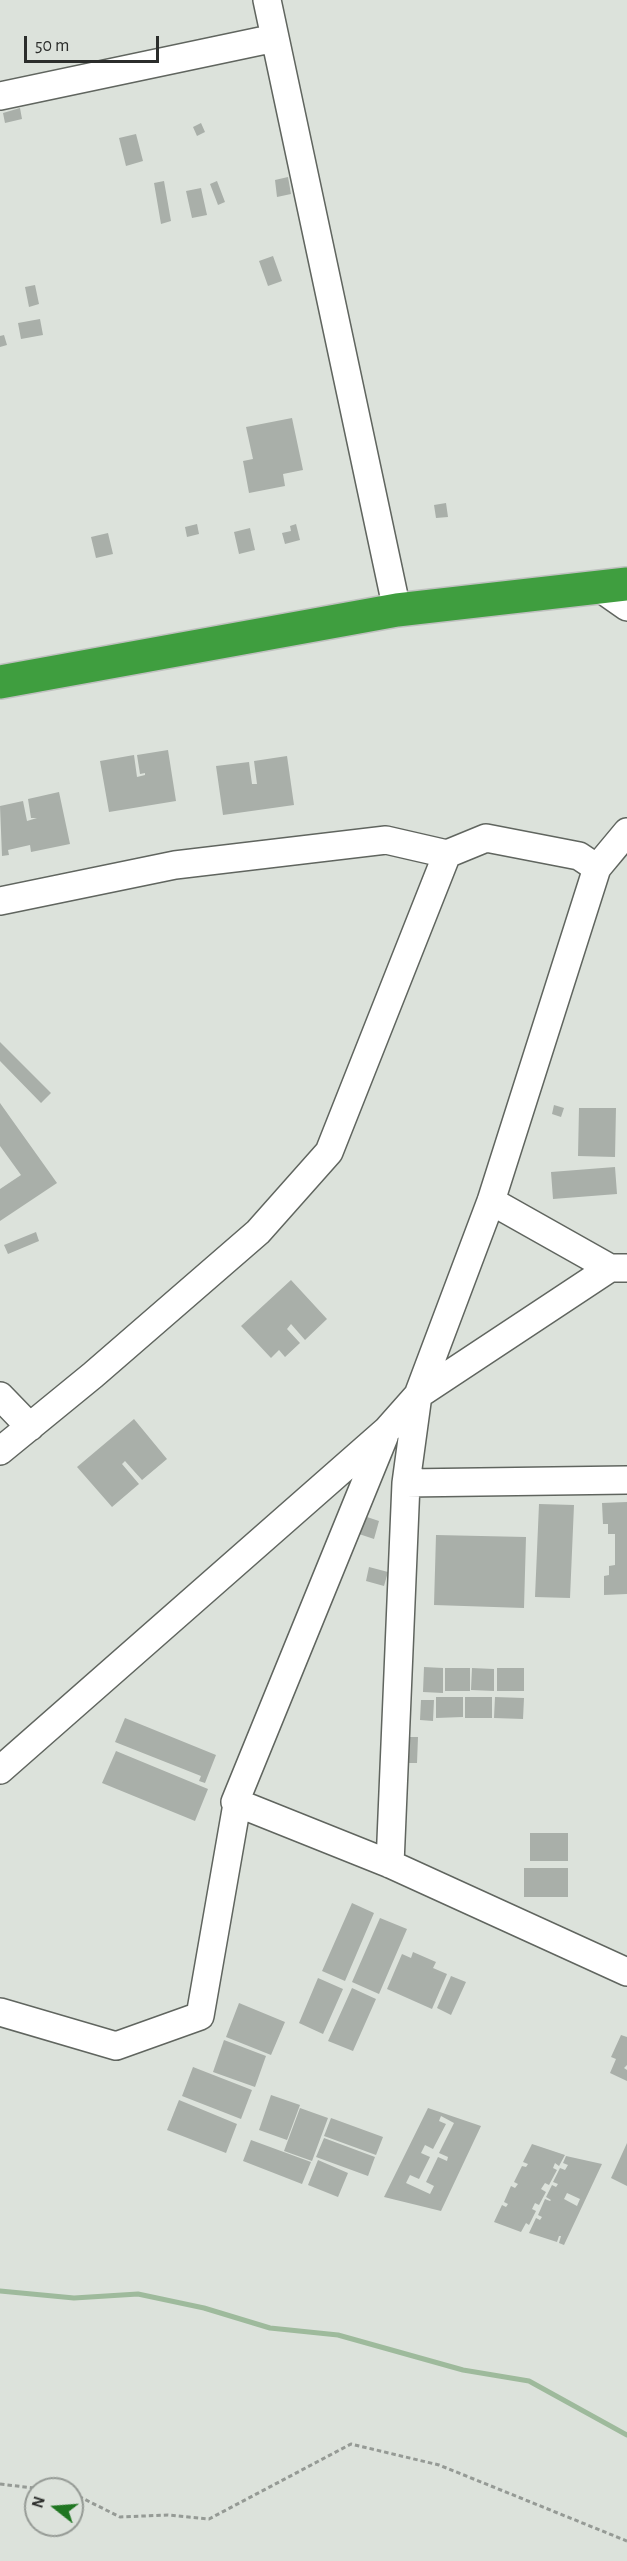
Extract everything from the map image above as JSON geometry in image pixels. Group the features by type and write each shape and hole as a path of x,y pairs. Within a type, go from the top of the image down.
{"highway":[{"path":"0,682 397,610 612,585"}],"street":[{"path":"267,0 397,610"},
{"path":"0,96 276,38"},
{"path":"612,585 627,607"},
{"path":"390,1864 406,1483 418,1395 491,1202 597,868 627,832"},
{"path":"0,905 174,865 387,840 447,854 486,838 579,856 597,868"},
{"path":"0,1451 258,1232 329,1152 447,854"},
{"path":"491,1202 619,1268"},
{"path":"0,1770 387,1430 418,1395 619,1268"},
{"path":"0,1396 30,1427"},
{"path":"0,2012 116,2046 200,2016 237,1804 235,1802 387,1430"},
{"path":"406,1483 627,1480"},
{"path":"237,1804 390,1864 627,1972"}],"path":[{"path":"84,2499 120,2517 168,2515 208,2519 351,2444 439,2465 627,2541"},
{"path":"0,2484 24,2487"}],"building":[{"path":"20,108 22,119 5,123 3,113"},
{"path":"201,123 205,132 197,136 193,127"},
{"path":"136,134 143,161 126,166 119,138"},
{"path":"288,177 291,194 277,197 275,180"},
{"path":"164,181 171,221 161,224 154,183"},
{"path":"217,181 225,202 218,205 210,184"},
{"path":"201,188 207,215 192,218 186,191"},
{"path":"273,256 282,281 268,286 259,261"},
{"path":"35,285 39,304 29,307 25,287"},
{"path":"40,319 43,335 21,339 18,323"},
{"path":"4,335 7,345 0,347 0,336"},
{"path":"292,418 303,470 283,474 285,486 249,493 243,461 253,459 246,427"},
{"path":"446,503 448,517 436,518 434,505"},
{"path":"197,524 199,534 187,537 185,527"},
{"path":"296,524 300,540 285,544 282,533 291,531 290,526"},
{"path":"250,528 255,550 239,554 234,532"},
{"path":"108,533 113,554 96,558 91,537"},
{"path":"168,750 176,801 109,812 100,761 134,755 137,777 145,773 140,774 137,755"},
{"path":"287,756 294,805 223,815 216,766 249,762 252,784 257,784 254,761"},
{"path":"59,792 70,844 31,852 30,845 8,850 9,855 2,856 0,806 23,801 27,821 37,818 31,818 28,799"},
{"path":"0,1042 51,1093 41,1103 0,1061"},
{"path":"0,1103 57,1183 0,1221 0,1189 21,1175 0,1146"},
{"path":"554,1105 564,1108 561,1117 552,1114"},
{"path":"579,1108 616,1108 615,1157 578,1156"},
{"path":"615,1167 617,1194 553,1199 551,1172"},
{"path":"36,1232 39,1241 8,1254 4,1245"},
{"path":"291,1280 327,1319 305,1340 291,1324 287,1329 300,1343 285,1357 279,1350 271,1358 241,1326"},
{"path":"134,1419 167,1459 142,1480 125,1461 122,1464 139,1484 112,1507 77,1467"},
{"path":"627,1502 627,1594 604,1595 604,1576 609,1575 609,1566 615,1565 615,1534 608,1534 608,1524 603,1524 602,1503"},
{"path":"539,1504 574,1505 570,1598 535,1597"},
{"path":"364,1516 379,1521 374,1539 359,1534"},
{"path":"436,1535 526,1537 524,1608 434,1605"},
{"path":"369,1567 388,1572 384,1586 366,1581"},
{"path":"424,1667 443,1668 443,1693 423,1692"},
{"path":"445,1668 470,1668 470,1691 445,1691"},
{"path":"472,1668 494,1669 494,1691 471,1690"},
{"path":"497,1668 524,1668 524,1691 497,1691"},
{"path":"436,1697 463,1697 463,1717 436,1718"},
{"path":"465,1697 492,1697 492,1718 465,1718"},
{"path":"495,1697 524,1698 523,1719 494,1718"},
{"path":"421,1700 434,1700 433,1721 420,1720"},
{"path":"125,1718 216,1755 205,1783 199,1781 201,1776 115,1742"},
{"path":"402,1737 418,1737 417,1763 401,1763"},
{"path":"116,1751 208,1789 195,1821 102,1783"},
{"path":"530,1833 568,1833 568,1861 530,1861"},
{"path":"524,1868 568,1868 568,1897 524,1897"},
{"path":"352,1903 374,1913 345,1981 322,1971"},
{"path":"380,1918 407,1929 379,1994 352,1982"},
{"path":"413,1952 436,1962 433,1968 447,1974 432,2009 387,1989 402,1954 411,1958"},
{"path":"451,1976 466,1982 451,2015 437,2008"},
{"path":"318,1978 343,1989 323,2034 299,2023"},
{"path":"352,1988 376,1999 353,2051 328,2041"},
{"path":"239,2003 285,2022 271,2055 226,2037"},
{"path":"621,2035 627,2037 627,2065 624,2068 627,2070 627,2081 610,2073 616,2059 611,2057"},
{"path":"224,2040 266,2056 255,2087 213,2072"},
{"path":"193,2067 252,2090 241,2119 182,2096"},
{"path":"271,2095 300,2105 287,2140 259,2130"},
{"path":"179,2100 237,2124 226,2153 167,2130"},
{"path":"300,2108 328,2118 312,2161 284,2151"},
{"path":"428,2108 481,2126 441,2211 384,2197","holes":["441,2116 454,2123 439,2153 448,2157 447,2161 438,2157 426,2182 434,2186 430,2194 406,2183 410,2175 419,2179 430,2157 421,2153 425,2145 433,2149 446,2124 439,2121"]},
{"path":"331,2118 383,2137 376,2155 324,2136"},
{"path":"324,2138 375,2157 368,2176 316,2157"},
{"path":"251,2140 311,2162 302,2184 243,2161"},
{"path":"627,2143 627,2186 611,2178"},
{"path":"532,2144 565,2155 559,2166 555,2163 553,2168 557,2170 549,2185 545,2183 541,2189 546,2192 539,2205 535,2203 532,2209 536,2211 529,2225 526,2223 521,2232 494,2222 502,2205 506,2207 508,2204 504,2202 511,2186 515,2188 518,2184 514,2182 522,2166 526,2167 528,2164 523,2162"},
{"path":"566,2156 602,2164 564,2245 559,2243 561,2236 557,2242 529,2233 536,2218 540,2220 542,2217 538,2215 545,2199 551,2200 546,2197 552,2185 556,2187 558,2184 553,2182 560,2168 565,2170 568,2165 563,2163","holes":["567,2193 580,2199 577,2206 564,2199"]},
{"path":"318,2160 348,2173 338,2197 308,2185"}],"waterway":[{"path":"0,2291 74,2298 138,2294 204,2308 270,2328 338,2335 463,2370 529,2381 627,2435"}]}
